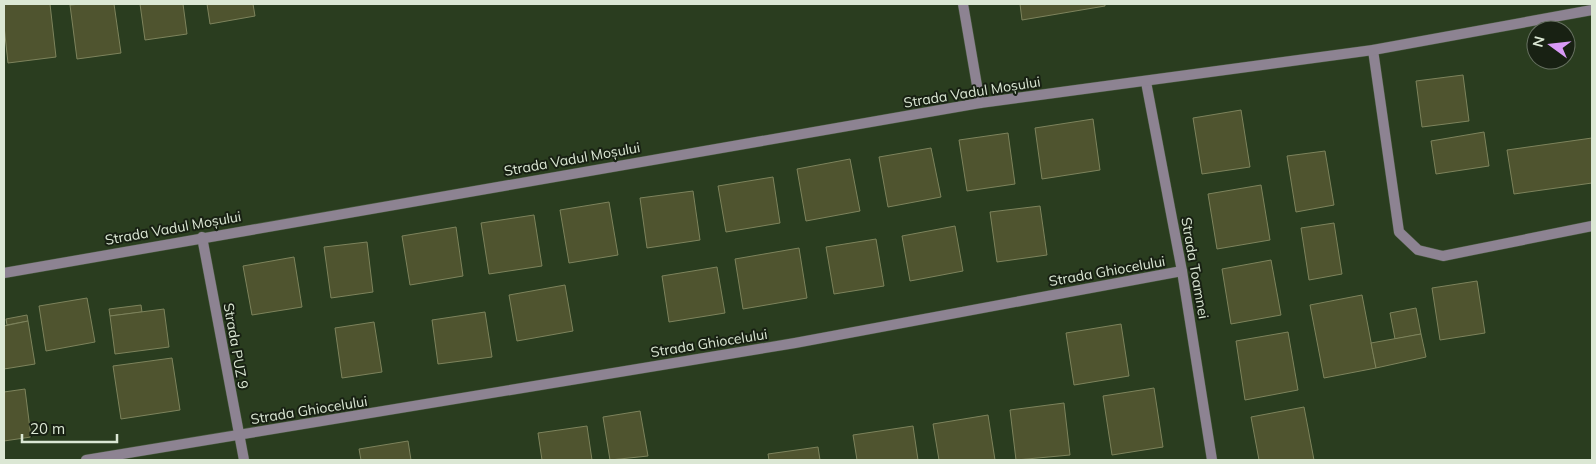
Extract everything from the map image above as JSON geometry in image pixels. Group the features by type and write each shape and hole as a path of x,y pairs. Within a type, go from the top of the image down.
{"street":[{"path":"962,4 980,103"},
{"name":"Strada Vadul Moșului","path":"4,273 980,103 1373,50 1592,10"},
{"path":"1373,50 1399,232 1418,250 1443,256 1592,226"},
{"name":"Strada Toamnei","path":"1146,82 1182,271 1212,460"},
{"name":"Strada PUZ 9","path":"202,237 244,460"},
{"name":"Strada Ghiocelului","path":"86,460 795,343 1182,271"}],"building":[{"path":"4,4 50,4 56,57 8,63"},
{"path":"114,4 121,53 77,59 70,5"},
{"path":"140,4 183,4 187,34 145,40"},
{"path":"207,4 253,4 255,16 210,24"},
{"path":"1020,4 1105,4 1105,6 1022,20"},
{"path":"1463,75 1469,121 1422,127 1416,81"},
{"path":"1241,110 1250,167 1202,174 1193,118"},
{"path":"1093,119 1100,170 1042,179 1035,128"},
{"path":"1484,132 1489,166 1436,174 1431,141"},
{"path":"1008,133 1015,184 967,191 959,140"},
{"path":"1592,138 1592,183 1514,194 1507,150"},
{"path":"931,148 941,197 888,207 879,157"},
{"path":"1325,151 1334,205 1296,212 1287,156"},
{"path":"850,159 860,211 806,221 797,169"},
{"path":"773,177 780,223 726,232 718,186"},
{"path":"1261,185 1270,240 1217,249 1208,194"},
{"path":"693,191 700,240 647,248 640,198"},
{"path":"609,202 618,255 569,263 560,210"},
{"path":"1040,206 1047,255 997,262 990,212"},
{"path":"534,215 542,266 489,274 481,223"},
{"path":"1334,223 1342,274 1309,280 1301,228"},
{"path":"955,226 963,271 910,281 902,236"},
{"path":"456,227 463,276 410,285 402,236"},
{"path":"876,239 884,286 834,294 826,247"},
{"path":"367,242 373,292 331,298 324,247"},
{"path":"799,248 807,298 743,309 735,259"},
{"path":"294,257 302,307 252,315 243,266"},
{"path":"1271,260 1281,315 1231,324 1222,269"},
{"path":"717,267 725,313 669,322 662,276"},
{"path":"1477,281 1485,333 1440,340 1432,288"},
{"path":"565,285 573,331 517,341 509,295"},
{"path":"1362,295 1376,368 1324,378 1310,305"},
{"path":"87,298 95,342 46,351 39,306"},
{"path":"141,305 142,312 110,316 109,309"},
{"path":"1416,308 1421,334 1395,339 1390,313"},
{"path":"164,309 169,347 115,354 110,316"},
{"path":"485,312 492,357 438,364 432,320"},
{"path":"27,315 28,321 7,325 6,319"},
{"path":"28,321 35,364 4,369 4,326"},
{"path":"374,322 382,372 342,378 335,328"},
{"path":"1121,324 1129,376 1074,385 1066,333"},
{"path":"1288,332 1298,390 1245,400 1236,341"},
{"path":"1421,334 1426,357 1376,368 1371,343"},
{"path":"172,358 180,410 121,419 113,366"},
{"path":"1154,388 1163,447 1112,455 1103,396"},
{"path":"25,389 31,437 4,441 4,392"},
{"path":"1064,403 1070,455 1016,460 1010,410"},
{"path":"1304,407 1314,460 1259,460 1251,417"},
{"path":"640,411 648,456 610,460 603,417"},
{"path":"988,415 995,460 939,460 933,424"},
{"path":"587,426 592,460 542,460 538,433"},
{"path":"913,426 918,460 857,460 853,435"},
{"path":"408,441 411,460 361,460 359,449"},
{"path":"818,447 820,460 769,460 768,454"}]}
